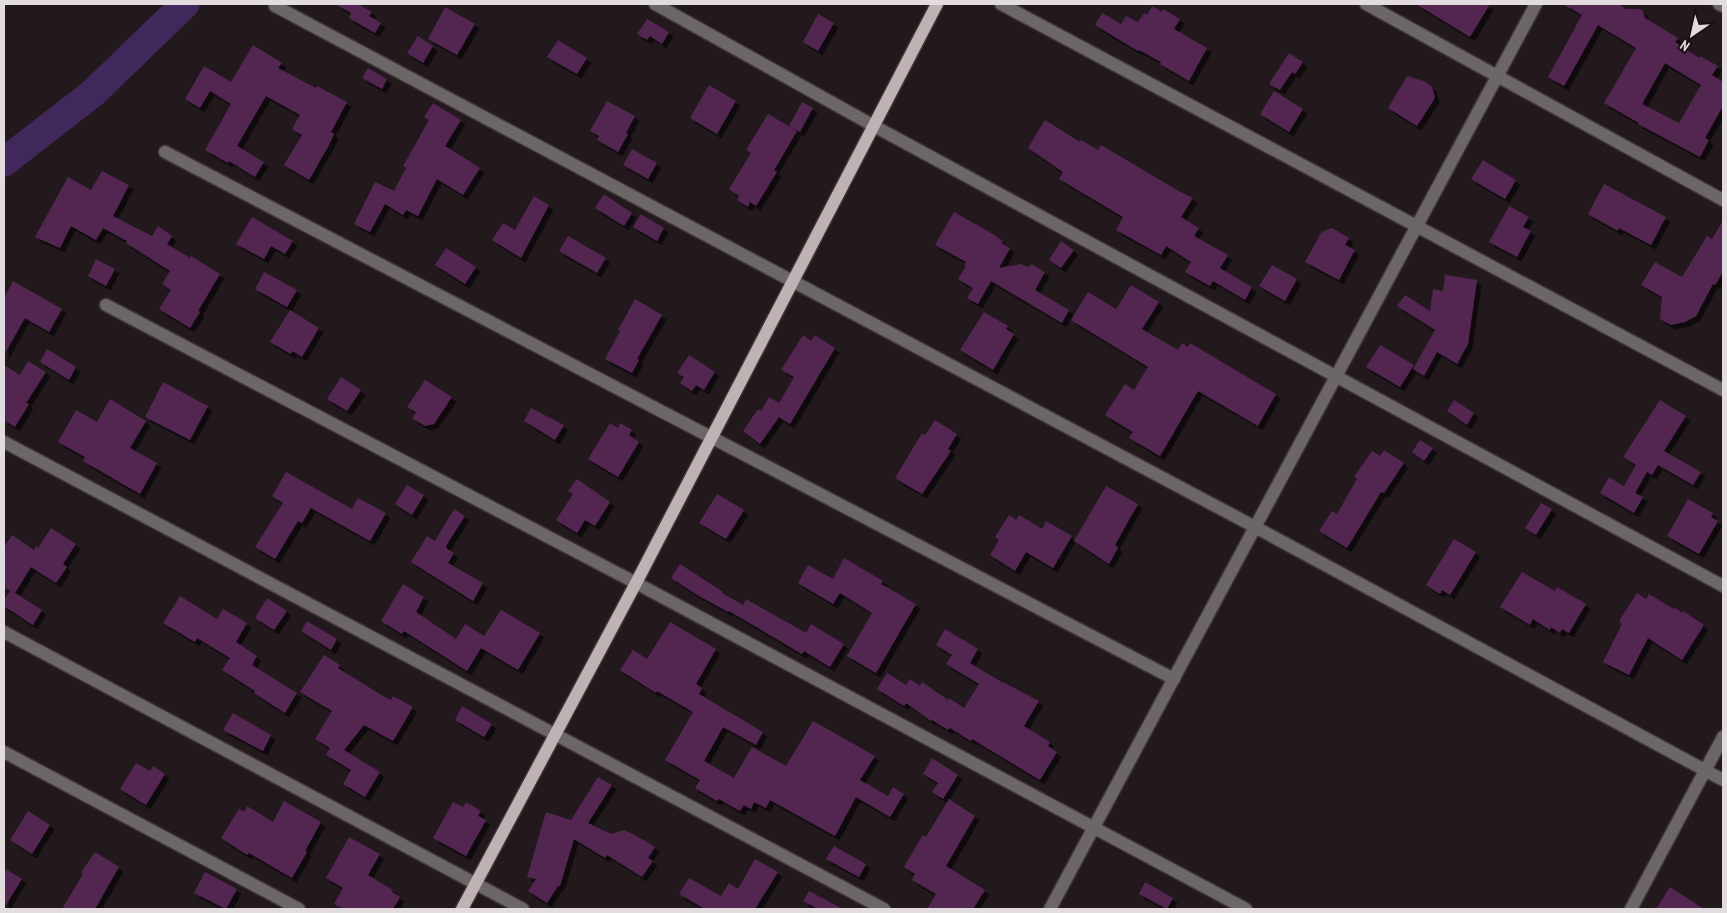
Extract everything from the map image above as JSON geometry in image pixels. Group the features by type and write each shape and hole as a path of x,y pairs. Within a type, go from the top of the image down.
{"main road":[{"path":"462,909 636,582 938,4"}],"street":[{"path":"655,4 874,126 1723,586"},
{"path":"1001,4 1723,390"},
{"path":"1366,4 1723,200"},
{"path":"1050,909 1536,4"},
{"path":"1719,4 1723,6"},
{"path":"275,6 1255,527 1723,780"},
{"path":"165,152 1174,679"},
{"path":"106,305 636,582 1246,909"},
{"path":"4,442 884,909"},
{"path":"4,632 523,909"},
{"path":"1631,909 1723,737"},
{"path":"4,752 298,909"}],"building":[{"path":"335,4 358,4 372,12 369,16 381,23 375,33 349,18 351,13"},
{"path":"1416,4 1490,4 1470,37"},
{"path":"1563,4 1618,4 1626,9 1640,9 1643,11 1645,18 1678,38 1675,42 1699,58 1700,56 1718,66 1712,75 1723,82 1723,106 1705,138 1709,140 1700,157 1638,124 1604,103 1636,48 1598,25 1564,86 1548,77 1582,15","holes":["1665,63 1701,85 1679,123 1642,104"]},
{"path":"1152,6 1162,12 1163,9 1180,19 1174,29 1207,48 1189,81 1160,64 1161,62 1138,51 1095,25 1102,13 1121,24 1126,16 1138,22 1144,13 1147,15"},
{"path":"445,7 475,24 457,55 428,39"},
{"path":"818,14 834,23 818,51 803,42"},
{"path":"647,19 669,32 662,44 650,36 647,40 637,34"},
{"path":"418,36 433,46 423,63 407,53"},
{"path":"558,40 587,58 577,74 547,57"},
{"path":"253,45 282,63 278,68 347,102 331,132 334,134 329,145 309,180 284,165 302,135 292,129 300,115 266,96 237,146 264,162 255,177 229,161 228,163 205,150 231,104 210,91 200,108 185,99 204,66 231,82"},
{"path":"1289,53 1303,62 1295,74 1292,72 1280,90 1269,84"},
{"path":"368,68 387,79 382,89 362,78"},
{"path":"1407,76 1424,81 1432,87 1435,98 1417,126 1388,108"},
{"path":"709,85 736,101 717,134 690,118"},
{"path":"1274,91 1303,109 1289,132 1260,114"},
{"path":"607,101 635,116 618,152 597,140 599,136 590,131"},
{"path":"802,102 813,108 800,132 789,126"},
{"path":"433,103 461,120 445,146 480,168 463,195 437,179 418,216 406,210 403,215 385,204 370,232 354,224 375,182 394,191 406,168 403,166 429,120 424,117"},
{"path":"768,114 797,131 774,170 777,172 756,206 750,202 748,207 737,200 739,196 729,189 751,153 746,150"},
{"path":"1045,120 1080,142 1081,140 1098,150 1101,145 1193,198 1181,217 1199,228 1194,236 1228,255 1220,268 1252,287 1245,300 1213,281 1210,286 1185,272 1191,262 1166,246 1161,255 1116,230 1123,217 1059,179 1063,172 1028,148"},
{"path":"632,149 657,163 648,179 623,165"},
{"path":"1483,160 1516,180 1505,199 1471,179"},
{"path":"102,171 129,185 113,216 152,236 158,226 172,236 167,244 220,274 190,328 159,309 171,290 162,284 170,271 126,243 127,241 103,228 96,240 71,226 60,248 35,237 68,177 91,190"},
{"path":"1604,184 1666,217 1651,245 1619,228 1618,231 1588,214"},
{"path":"604,194 632,213 624,226 595,208"},
{"path":"534,196 549,205 521,258 492,240 503,223 515,230"},
{"path":"1509,206 1529,217 1523,227 1531,231 1517,257 1489,242"},
{"path":"954,212 991,233 1003,241 1001,243 1010,248 999,268 1021,264 1029,267 1031,264 1045,272 1035,290 1069,310 1062,323 991,281 978,304 967,298 973,288 958,279 966,266 964,265 966,262 935,245"},
{"path":"641,214 664,228 657,241 633,227"},
{"path":"252,217 293,241 285,254 271,246 264,259 236,244"},
{"path":"1723,220 1723,272 1715,285 1713,284 1696,316 1685,322 1671,325 1660,319 1662,297 1641,285 1655,262 1682,277 1707,236 1712,239"},
{"path":"1332,228 1349,238 1345,245 1355,250 1339,280 1305,262 1321,233"},
{"path":"568,236 606,258 597,273 559,251"},
{"path":"1061,241 1074,250 1061,268 1049,260"},
{"path":"446,248 476,267 465,284 435,265"},
{"path":"96,259 115,269 106,286 88,276"},
{"path":"1272,265 1297,279 1285,301 1259,286"},
{"path":"264,272 297,290 287,307 255,289"},
{"path":"1445,275 1477,280 1468,344 1457,364 1437,352 1424,376 1413,369 1435,330 1397,306 1405,295 1430,311 1433,289 1443,291"},
{"path":"13,281 62,309 49,332 25,318 4,355 4,298"},
{"path":"1131,285 1159,302 1142,329 1178,350 1182,343 1188,347 1190,343 1276,394 1258,426 1198,391 1160,456 1129,438 1133,432 1105,415 1125,384 1134,390 1148,367 1071,320 1088,292 1116,309"},
{"path":"635,299 662,315 637,359 639,360 632,373 605,359"},
{"path":"290,310 319,328 302,357 292,351 291,354 270,342"},
{"path":"984,312 1008,326 1006,329 1014,334 993,370 960,350"},
{"path":"803,335 811,341 815,335 835,348 790,424 779,417 760,444 743,431 758,409 761,411 769,397 779,403 794,377 781,370"},
{"path":"1380,345 1414,365 1400,387 1366,367"},
{"path":"47,349 76,367 69,380 40,362"},
{"path":"689,355 715,372 704,390 696,385 692,391 680,383 684,377 677,373"},
{"path":"28,361 46,372 26,403 29,404 15,427 4,420 4,365 20,375"},
{"path":"341,377 361,390 347,411 327,399"},
{"path":"425,380 452,397 434,424 425,426 412,418 416,412 407,407"},
{"path":"163,382 208,406 190,440 145,417"},
{"path":"110,399 146,421 130,448 157,463 140,494 83,461 85,457 58,442 76,410 97,422"},
{"path":"1454,400 1474,413 1467,425 1447,411"},
{"path":"1660,400 1686,416 1664,451 1701,472 1693,485 1658,465 1652,475 1647,472 1635,493 1643,497 1634,513 1600,493 1609,477 1624,486 1636,465 1623,457"},
{"path":"531,408 564,425 555,440 524,421"},
{"path":"935,420 957,434 948,449 951,451 922,494 895,478 922,433 925,435"},
{"path":"610,423 618,428 620,423 632,430 629,435 639,442 618,477 588,459"},
{"path":"1420,440 1433,448 1424,461 1412,452"},
{"path":"1384,450 1404,463 1384,493 1381,492 1347,548 1319,531 1332,511 1337,514 1357,479 1354,477 1372,451 1380,456"},
{"path":"286,472 352,509 358,498 386,513 370,541 311,508 302,523 298,521 275,559 255,547 283,503 272,496"},
{"path":"577,479 610,502 595,526 585,520 577,533 556,520 573,494 568,491"},
{"path":"407,485 424,495 412,515 395,504"},
{"path":"1106,486 1138,504 1115,545 1118,548 1109,564 1074,541"},
{"path":"717,494 744,510 726,539 699,523"},
{"path":"1688,499 1713,513 1711,517 1718,521 1699,554 1667,536"},
{"path":"1541,503 1552,509 1536,535 1525,528"},
{"path":"454,509 465,516 447,544 446,548 454,553 448,563 483,583 473,601 411,562 427,536 435,541"},
{"path":"1009,515 1016,520 1019,515 1042,529 1046,521 1072,536 1053,568 1026,552 1015,571 990,555 999,540 995,537"},
{"path":"51,528 76,544 63,564 67,567 56,583 31,567 15,593 42,610 33,625 4,606 4,600 10,591 4,587 4,547 12,535 34,550 36,546 38,548"},
{"path":"1454,539 1476,552 1450,595 1442,590 1440,594 1426,585"},
{"path":"844,558 883,581 881,584 916,604 876,673 847,656 872,613 840,593 833,604 798,583 808,565 833,579"},
{"path":"680,564 743,605 746,599 806,633 811,624 844,644 830,667 804,651 802,654 729,611 699,596 671,578"},
{"path":"1522,572 1555,591 1557,587 1586,604 1569,633 1562,629 1560,633 1551,627 1550,630 1533,619 1530,625 1500,607"},
{"path":"403,584 424,597 416,612 456,639 465,624 484,636 501,610 540,633 518,670 481,648 467,671 404,631 402,634 381,621"},
{"path":"1637,593 1646,599 1649,594 1682,613 1683,611 1704,625 1682,660 1648,638 1629,675 1603,662 1622,624 1619,621"},
{"path":"180,596 217,619 223,609 247,623 236,642 257,656 252,665 297,693 285,713 222,670 230,658 197,638 195,642 163,623"},
{"path":"267,598 287,611 274,630 255,618"},
{"path":"307,621 337,639 331,650 301,631"},
{"path":"670,622 716,649 696,684 702,688 699,694 763,732 756,745 723,727 704,761 734,778 752,747 786,766 813,721 875,756 860,780 888,796 893,787 904,794 890,817 856,797 835,836 770,800 766,808 754,802 751,809 744,805 740,811 719,799 717,801 695,788 700,780 665,760 693,712 657,691 656,693 620,670 633,650 647,659"},
{"path":"945,629 978,649 970,663 1003,683 1039,701 1024,726 1050,742 1048,746 1057,752 1040,780 972,739 971,741 950,728 948,730 931,721 906,703 904,706 877,689 887,673 906,685 910,679 920,686 922,682 948,700 949,698 964,708 979,684 946,664 952,655 936,645"},
{"path":"324,655 340,665 338,668 383,696 391,700 393,696 413,707 393,741 364,725 344,750 380,772 365,797 343,784 351,770 326,755 330,748 315,739 332,711 300,692"},
{"path":"462,706 492,724 484,737 455,720"},
{"path":"233,713 271,735 263,751 223,730"},
{"path":"932,758 958,775 943,799 932,792 938,783 923,774"},
{"path":"136,763 150,771 153,766 165,774 146,805 120,789"},
{"path":"598,777 612,785 588,823 611,834 624,830 655,847 648,858 653,861 642,877 607,855 605,858 574,839 560,886 558,886 547,903 528,891 536,879 527,877 546,812 571,820"},
{"path":"949,799 975,816 946,866 985,890 973,909 927,909 936,894 912,880 915,874 904,867 923,835 926,837"},
{"path":"284,801 321,822 292,878 249,853 247,855 221,838 239,809 244,812 247,806 273,822"},
{"path":"453,802 463,807 466,802 481,811 478,816 486,820 466,856 433,838"},
{"path":"28,811 50,825 32,854 10,840"},
{"path":"349,837 380,854 368,875 393,890 392,892 400,897 393,909 343,909 334,904 343,888 326,878"},
{"path":"834,846 866,864 859,877 826,859"},
{"path":"95,852 119,867 95,909 62,909 83,874 81,872"},
{"path":"755,859 778,872 755,909 705,909 679,894 689,878 721,896 729,883 738,889"},
{"path":"4,868 22,879 4,908"},
{"path":"205,872 237,889 226,909 194,893"},
{"path":"1145,882 1173,898 1167,909 1139,894"},
{"path":"1670,887 1704,909 1656,909"},
{"path":"809,891 843,909 818,909 803,901"}],"waterway":[{"path":"4,162 93,93 185,4"}]}
